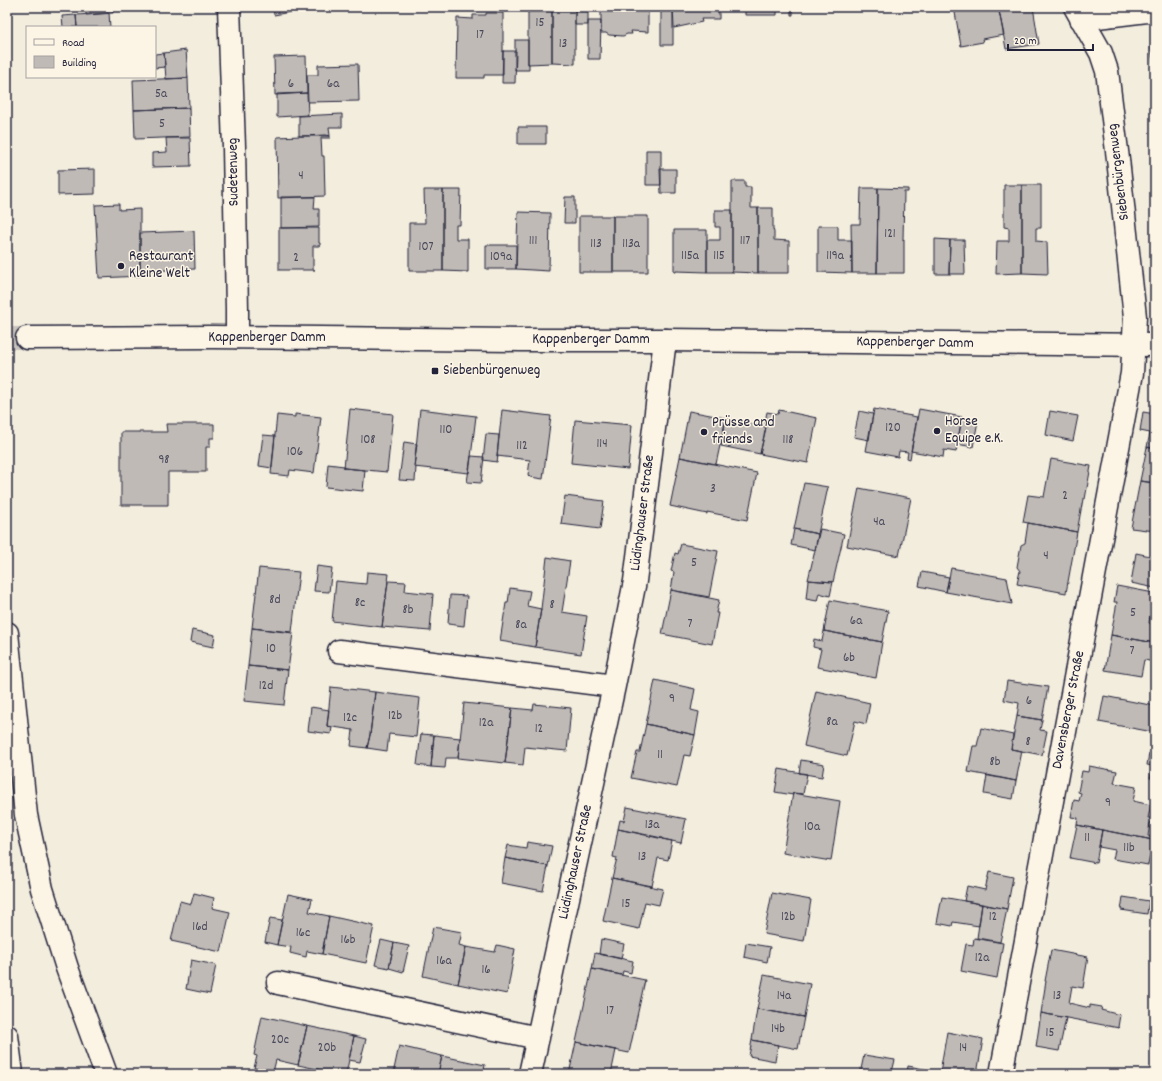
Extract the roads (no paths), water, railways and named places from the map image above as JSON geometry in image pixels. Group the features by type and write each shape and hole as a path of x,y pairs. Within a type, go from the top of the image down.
{"main road":[{"name":"Sudetenweg","path":"229,7 234,155 237,337"},
{"path":"1078,13 1155,10"},
{"name":"Siebenbürgenweg","path":"1078,13 1093,38 1107,71 1135,317 1133,345"},
{"name":"Kappenberger Damm","path":"27,338 237,337 1155,345"},
{"name":"Lüdinghauser Straße","path":"530,1074 614,686 635,581 665,340"},
{"name":"Davensberger Straße","path":"1001,1074 1130,380 1133,345"},
{"path":"7,633 26,815 42,889 65,961 106,1074"},
{"path":"339,651 614,686"},
{"path":"278,983 538,1038"},
{"path":"7,1036 12,1074"}],"tunnel":[{"path":"7,338 27,338"}],"place":[{"name":"Restaurant Kleine Welt","path":"121,266"},
{"name":"Siebenbürgenweg","path":"435,371"},
{"name":"Horse Equipe e.K.","path":"937,431"},
{"name":"Prüsse and friends","path":"704,432"}]}
